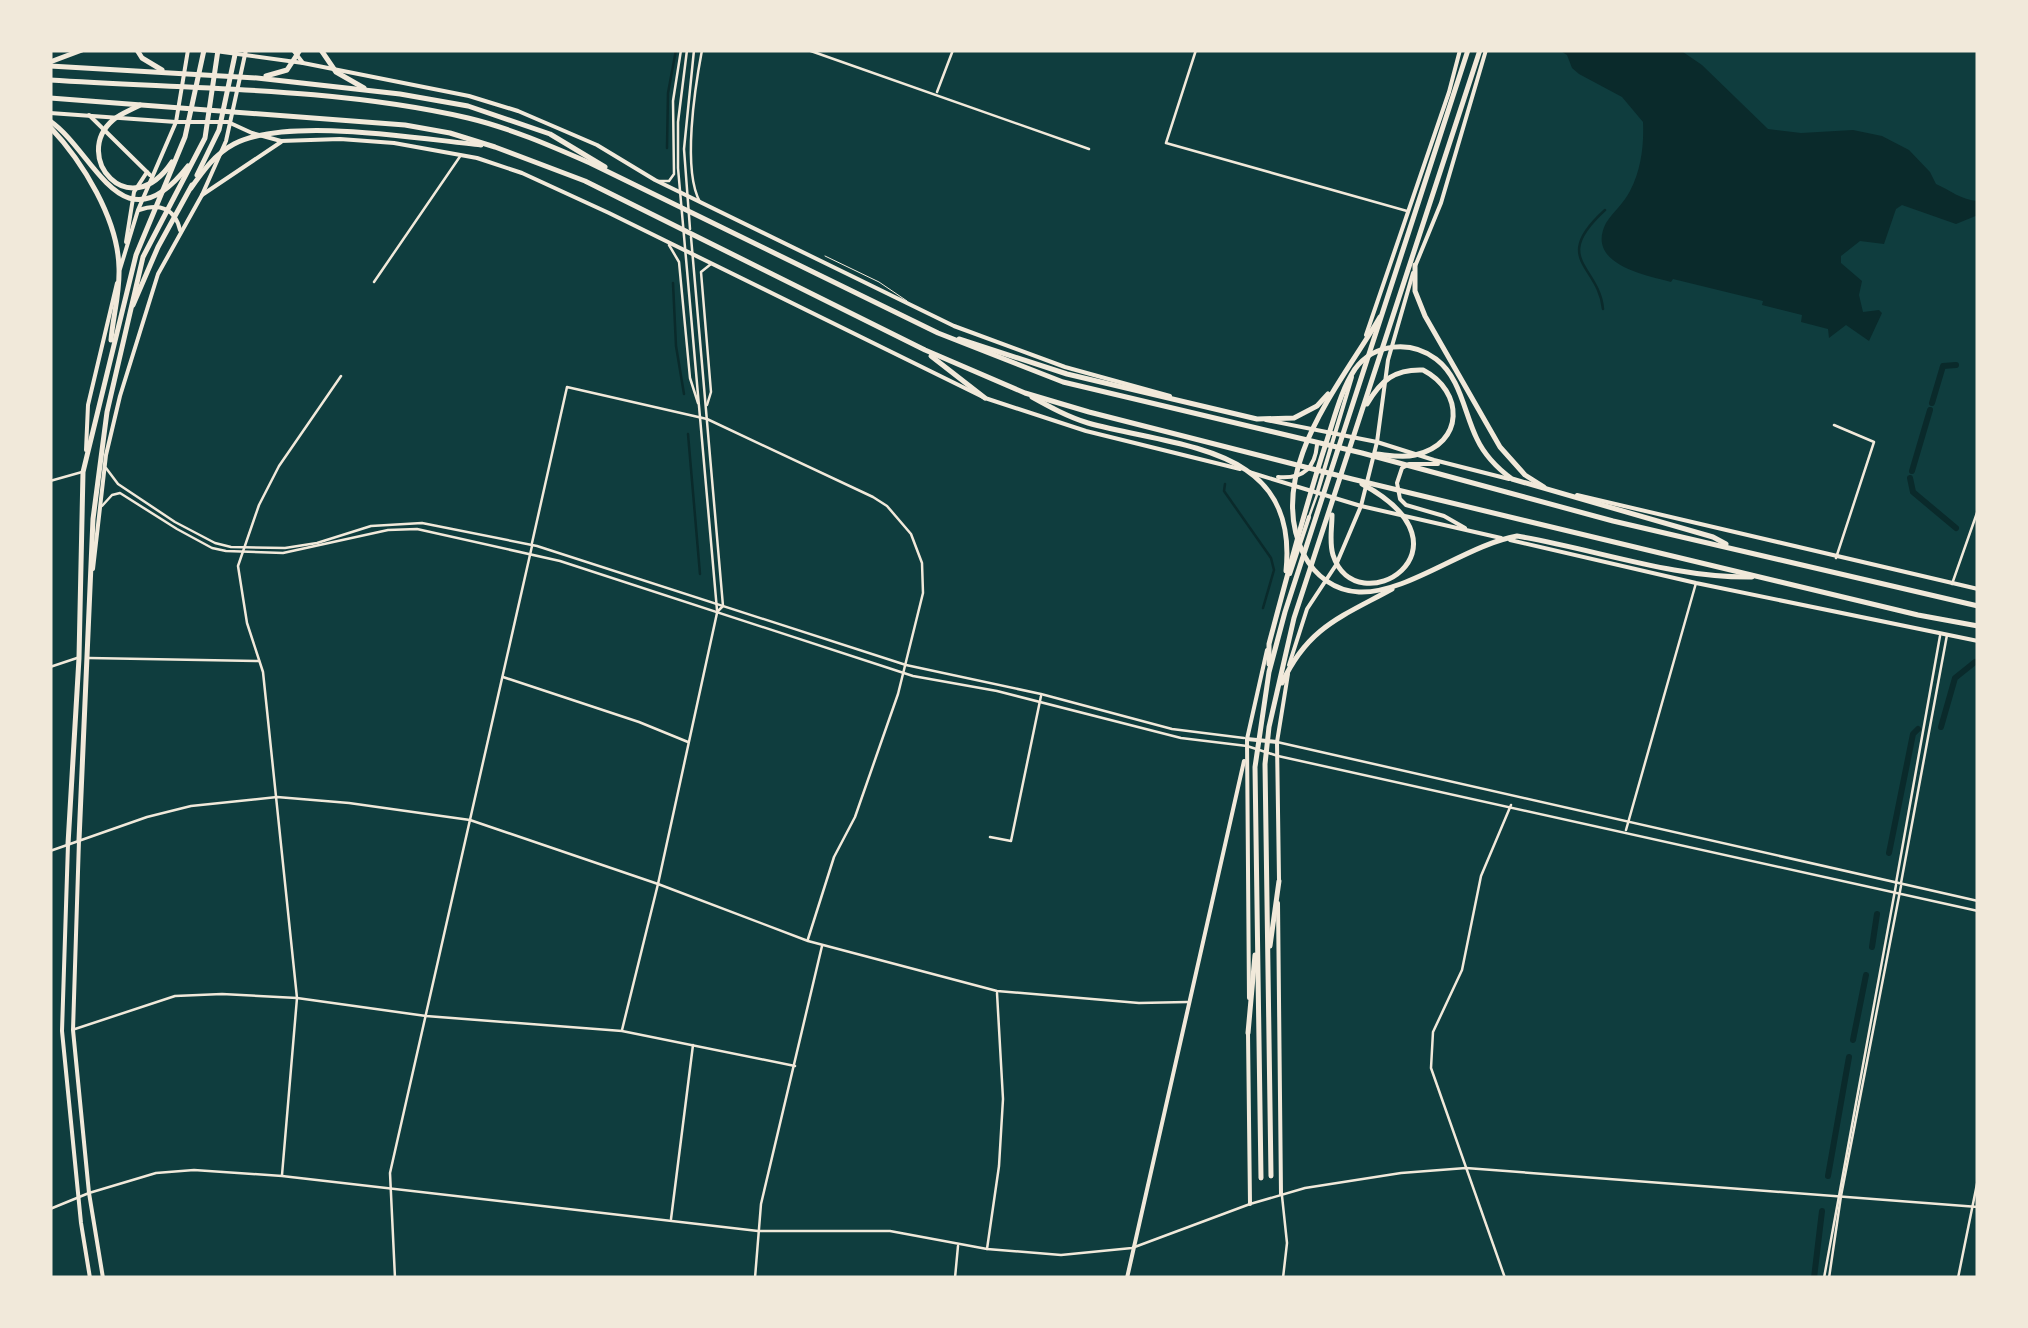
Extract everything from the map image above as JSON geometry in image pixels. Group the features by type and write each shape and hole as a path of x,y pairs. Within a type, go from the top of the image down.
{"highway":[{"path":"50,64 82,50"},
{"path":"136,50 165,71"},
{"path":"115,325 144,229 185,137 211,50"},
{"path":"80,840 99,457 126,320 143,257 200,149 212,102 211,50"},
{"path":"126,320 158,246 219,130 236,50"},
{"path":"257,78 287,70 296,50"},
{"path":"321,50 336,72 371,91"},
{"path":"1271,1176 1266,746 1294,618 1483,50"},
{"path":"1260,1178 1256,746 1269,672 1468,53"},
{"path":"50,64 257,78 468,106 550,134 595,159 615,176"},
{"path":"50,80 312,95 410,106 473,119 538,141 615,176 938,333 1020,368 1096,392 1362,453 1613,521 1978,606"},
{"path":"50,98 404,125 450,134 585,181 925,350 1025,393 1352,479 1918,615 1978,626"},
{"path":"142,104 111,121 102,134 99,162 117,184 128,188 153,185 163,176 185,137"},
{"path":"50,124 66,135 98,178 112,189 137,198 166,189 200,149"},
{"path":"50,124 94,190 117,248 119,288 110,355 83,472 79,658 68,844"},
{"path":"190,188 210,162 241,141 303,132 383,134 495,147"},
{"path":"1416,254 1415,291 1419,303 1500,447 1525,475 1560,495"},
{"path":"1386,306 1334,388 1306,442 1294,509 1301,548 1318,575 1341,589 1374,591 1402,582"},
{"path":"938,333 1033,364 1256,420 1306,414 1334,388"},
{"path":"1269,672 1269,644 1302,518 1345,387 1357,366 1383,349 1408,346 1438,360 1457,388 1487,457 1512,479 1662,522 1733,548"},
{"path":"925,350 985,398"},
{"path":"1361,416 1384,380 1406,369 1423,370 1437,377 1446,386 1455,412 1450,427 1429,450 1396,456 1362,453"},
{"path":"1025,393 1054,410 1217,454 1257,478 1271,493 1286,526 1289,541 1284,588"},
{"path":"1333,507 1331,542 1341,568 1365,583 1378,584 1401,573 1412,553 1412,528 1395,504 1352,479"},
{"path":"1277,695 1303,646 1318,631 1402,582 1494,540 1517,536 1721,577 1763,577"},
{"path":"1268,964 1278,881"},
{"path":"1248,1034 1258,922"}],"main road":[{"path":"86,462 88,405 126,248 149,174 176,122 188,50"},
{"path":"211,50 246,51 469,96 518,111 597,145 655,180 918,308 994,342 1065,367 1302,429 1377,442 1448,464 1978,589"},
{"path":"296,50 304,63"},
{"path":"1318,490 1460,50"},
{"path":"1282,1194 1277,742 1299,627 1346,546 1362,506 1377,442 1388,360 1416,262 1441,203 1483,50"},
{"path":"91,579 105,466 120,396 158,274 202,195 226,141 246,51"},
{"path":"1454,73 1468,53"},
{"path":"1473,74 1482,64"},
{"path":"50,113 228,122 281,141 340,139 461,154 522,173 767,288 952,384 1086,431 1268,476 1362,506 1696,584 1978,641"},
{"path":"88,116 149,174"},
{"path":"202,195 281,141"},
{"path":"126,248 134,192 149,174"},
{"path":"138,210 156,205 165,208 178,219 180,230"},
{"path":"1268,476 1300,476 1310,469 1318,445 1302,429"},
{"path":"1448,464 1419,463 1402,468 1397,483 1400,499 1470,531"},
{"path":"1127,1278 1236,807 1270,636 1309,517"},
{"path":"1247,742 1277,742"},
{"path":"1247,742 1250,1204"},
{"path":"80,840 74,1030 88,1193 104,1278"},
{"path":"68,844 62,1031 78,1199 90,1278"}],"street":[{"path":"655,180 669,181 674,174 672,102 681,50"},
{"path":"622,1032 717,612 677,146 687,50"},
{"path":"694,50 684,149 723,606 717,612"},
{"path":"701,203 693,189 693,121 702,50"},
{"path":"808,50 1089,149"},
{"path":"936,94 952,50"},
{"path":"1196,50 1166,144 1408,212"},
{"path":"374,282 461,154"},
{"path":"668,244 679,262 690,378 699,406"},
{"path":"706,406 711,392 702,272 711,264"},
{"path":"282,1176 297,998 260,661 246,623 238,580 242,554 259,505 279,466 341,376"},
{"path":"395,1278 390,1173 567,388 707,418 874,497 901,520 917,547 924,580 906,665 855,817 834,856 808,940"},
{"path":"1834,425 1874,442 1836,558"},
{"path":"105,466 118,484 215,543 284,548 318,543 360,528 396,522 422,523 532,546 906,665 1042,694 1172,729 1247,742 1278,756 1978,910"},
{"path":"50,481 83,472"},
{"path":"1309,517 1318,490"},
{"path":"101,506 112,494 120,493 212,548 242,554 283,553 374,532 417,529 530,553 904,672 1040,700 1182,738 1247,742"},
{"path":"1952,584 1978,510"},
{"path":"1626,832 1696,584"},
{"path":"1826,1278 1940,634"},
{"path":"1898,884 1948,635"},
{"path":"50,666 79,658"},
{"path":"89,658 260,661"},
{"path":"502,677 688,742"},
{"path":"990,837 1010,841 1042,694"},
{"path":"1277,742 1978,901"},
{"path":"50,851 147,816 190,806 277,797 349,803 470,820 808,940 997,991 1139,1003 1188,1002"},
{"path":"1504,1278 1431,1068 1430,1050 1432,1032 1462,970 1481,876 1511,805"},
{"path":"754,1278 761,1204 822,944"},
{"path":"987,1249 999,1166 1003,1099 997,991"},
{"path":"74,1030 175,996 297,998 426,1016 622,1032 795,1066"},
{"path":"671,1219 693,1044"},
{"path":"50,1209 156,1173 194,1170 282,1176 758,1231 890,1232 987,1249 1061,1256 1132,1248 1282,1194 1401,1172 1466,1168 1976,1207"},
{"path":"1958,1278 1976,1207 1978,1180"},
{"path":"1282,1194 1288,1243 1282,1278"},
{"path":"956,1278 958,1244"}],"lane":[{"path":"825,256 879,282 918,308"}],"water":[{"path":"1559,50 1680,50 1702,65 1768,129 1801,133 1853,130 1882,136 1909,150 1936,184 1978,201 1978,215 1956,224 1902,205 1896,209 1884,244 1860,241 1841,256 1841,263 1862,281 1859,295 1863,312 1882,313 1869,341 1846,325 1829,338 1828,329 1801,322 1802,315 1762,305 1763,301 1633,271 1610,258 1602,237 1606,223 1628,195 1637,175 1643,122 1622,97 1579,74"}],"waterway":[{"path":"667,148 668,93 676,50"},
{"path":"1603,309 1600,294 1579,252 1589,227 1605,210"},
{"path":"673,283 676,346 684,394"},
{"path":"1932,403 1943,366 1956,365"},
{"path":"1912,471 1930,410"},
{"path":"688,434 700,574"},
{"path":"1910,478 1913,492 1956,528"},
{"path":"1225,484 1224,491 1271,558 1274,570 1263,608"},
{"path":"1941,727 1955,678 1975,662"},
{"path":"1889,853 1913,734 1918,729"},
{"path":"1872,947 1877,914"},
{"path":"1853,1040 1866,975"},
{"path":"1828,1176 1849,1057"},
{"path":"1814,1278 1822,1211"}]}
